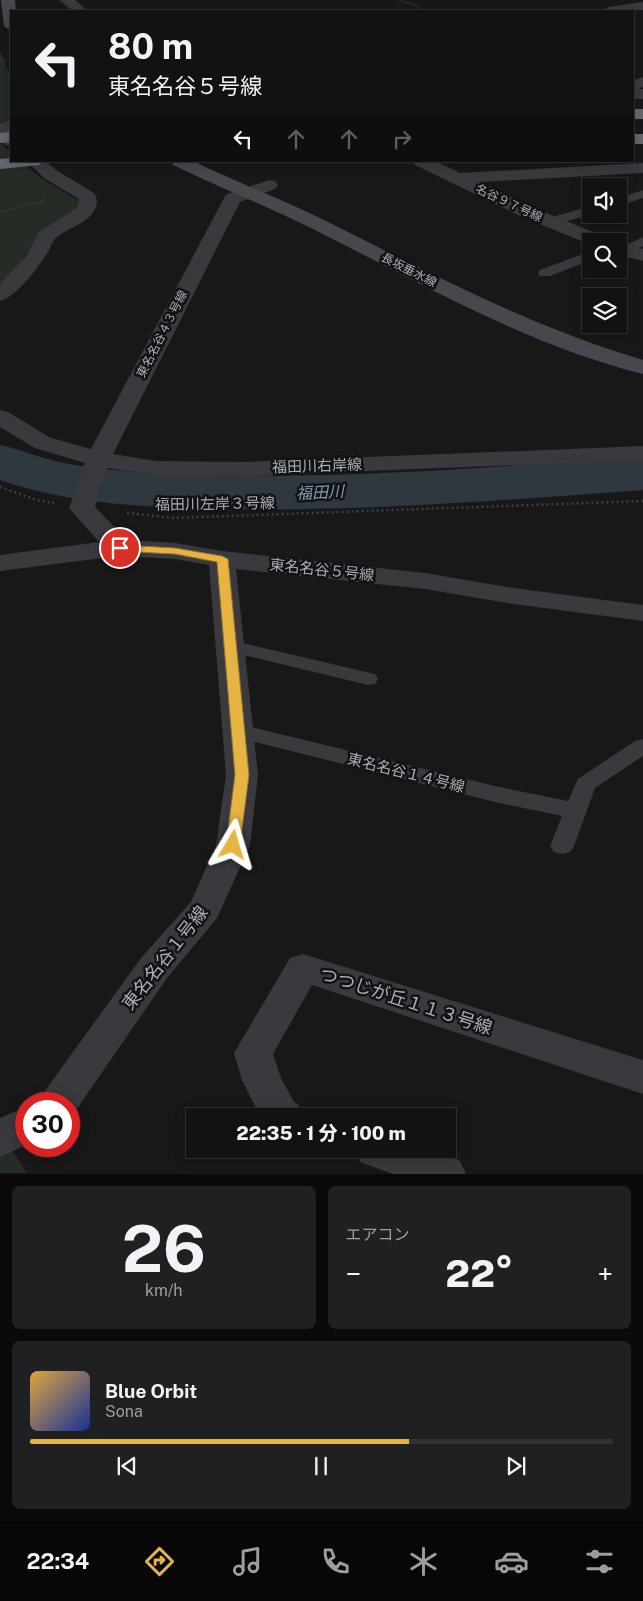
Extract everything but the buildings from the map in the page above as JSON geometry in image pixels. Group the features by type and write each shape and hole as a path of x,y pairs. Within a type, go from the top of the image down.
{"highway":[{"path":"0,164 23,162"}],"main road":[{"path":"8,0 10,17"},
{"name":"長坂垂水線","path":"181,162 219,181 282,207 476,305 536,332 643,367"},
{"name":"長坂垂水線","path":"221,162 551,322 599,340 643,352"}],"street":[{"path":"69,0 80,10"},
{"path":"616,10 643,6"},
{"path":"10,126 0,131 10,140"},
{"path":"0,295 43,245 46,236 84,212 88,205 88,197 35,162"},
{"name":"名谷９７号線","path":"423,162 550,222 582,235"},
{"path":"456,178 643,168"},
{"name":"東名名谷４３号線","path":"82,508 98,459 233,198 269,185"},
{"name":"福田川右岸線","path":"0,417 43,443 98,459 156,468 244,469 643,452"},
{"path":"82,508 120,548"},
{"name":"東名名谷５号線","path":"0,563 120,548 175,551 222,559 425,581 507,595 643,613"},
{"name":"東名名谷１号線","path":"66,1092 154,968 205,909 233,845 242,775 222,559"},
{"name":"つつじが丘１１３号線","path":"276,1108 262,1080 253,1053 303,968 643,1077"},
{"path":"0,1139 15,1130"},
{"path":"399,1158 436,1172"}],"lane":[{"path":"627,199 643,194"},
{"path":"550,222 582,213"},
{"path":"629,251 643,240"},
{"path":"545,273 582,259"},
{"path":"230,646 368,680"},
{"name":"東名名谷１４号線","path":"238,731 495,794 576,811"},
{"path":"562,846 586,784 643,746"}],"path":[{"path":"398,0 415,5 422,10"},
{"path":"0,62 9,60"},
{"path":"0,212 43,201 47,191 60,180"},
{"name":"福田川左岸３号線","path":"0,487 37,500 82,508 173,518 643,500"}],"shaded area":[{"path":"0,51 10,75 10,121 0,126"},
{"path":"0,143 10,152 10,162 22,162 39,177 79,201 77,210 33,244 8,280 0,287"},
{"path":"0,1132 27,1173 0,1173"}],"waterway":[{"name":"福田川","path":"0,461 41,475 111,487 176,491 273,493 379,491 643,473"}],"route":[{"path":"120,548 175,551 222,559 242,775 233,845"}]}
